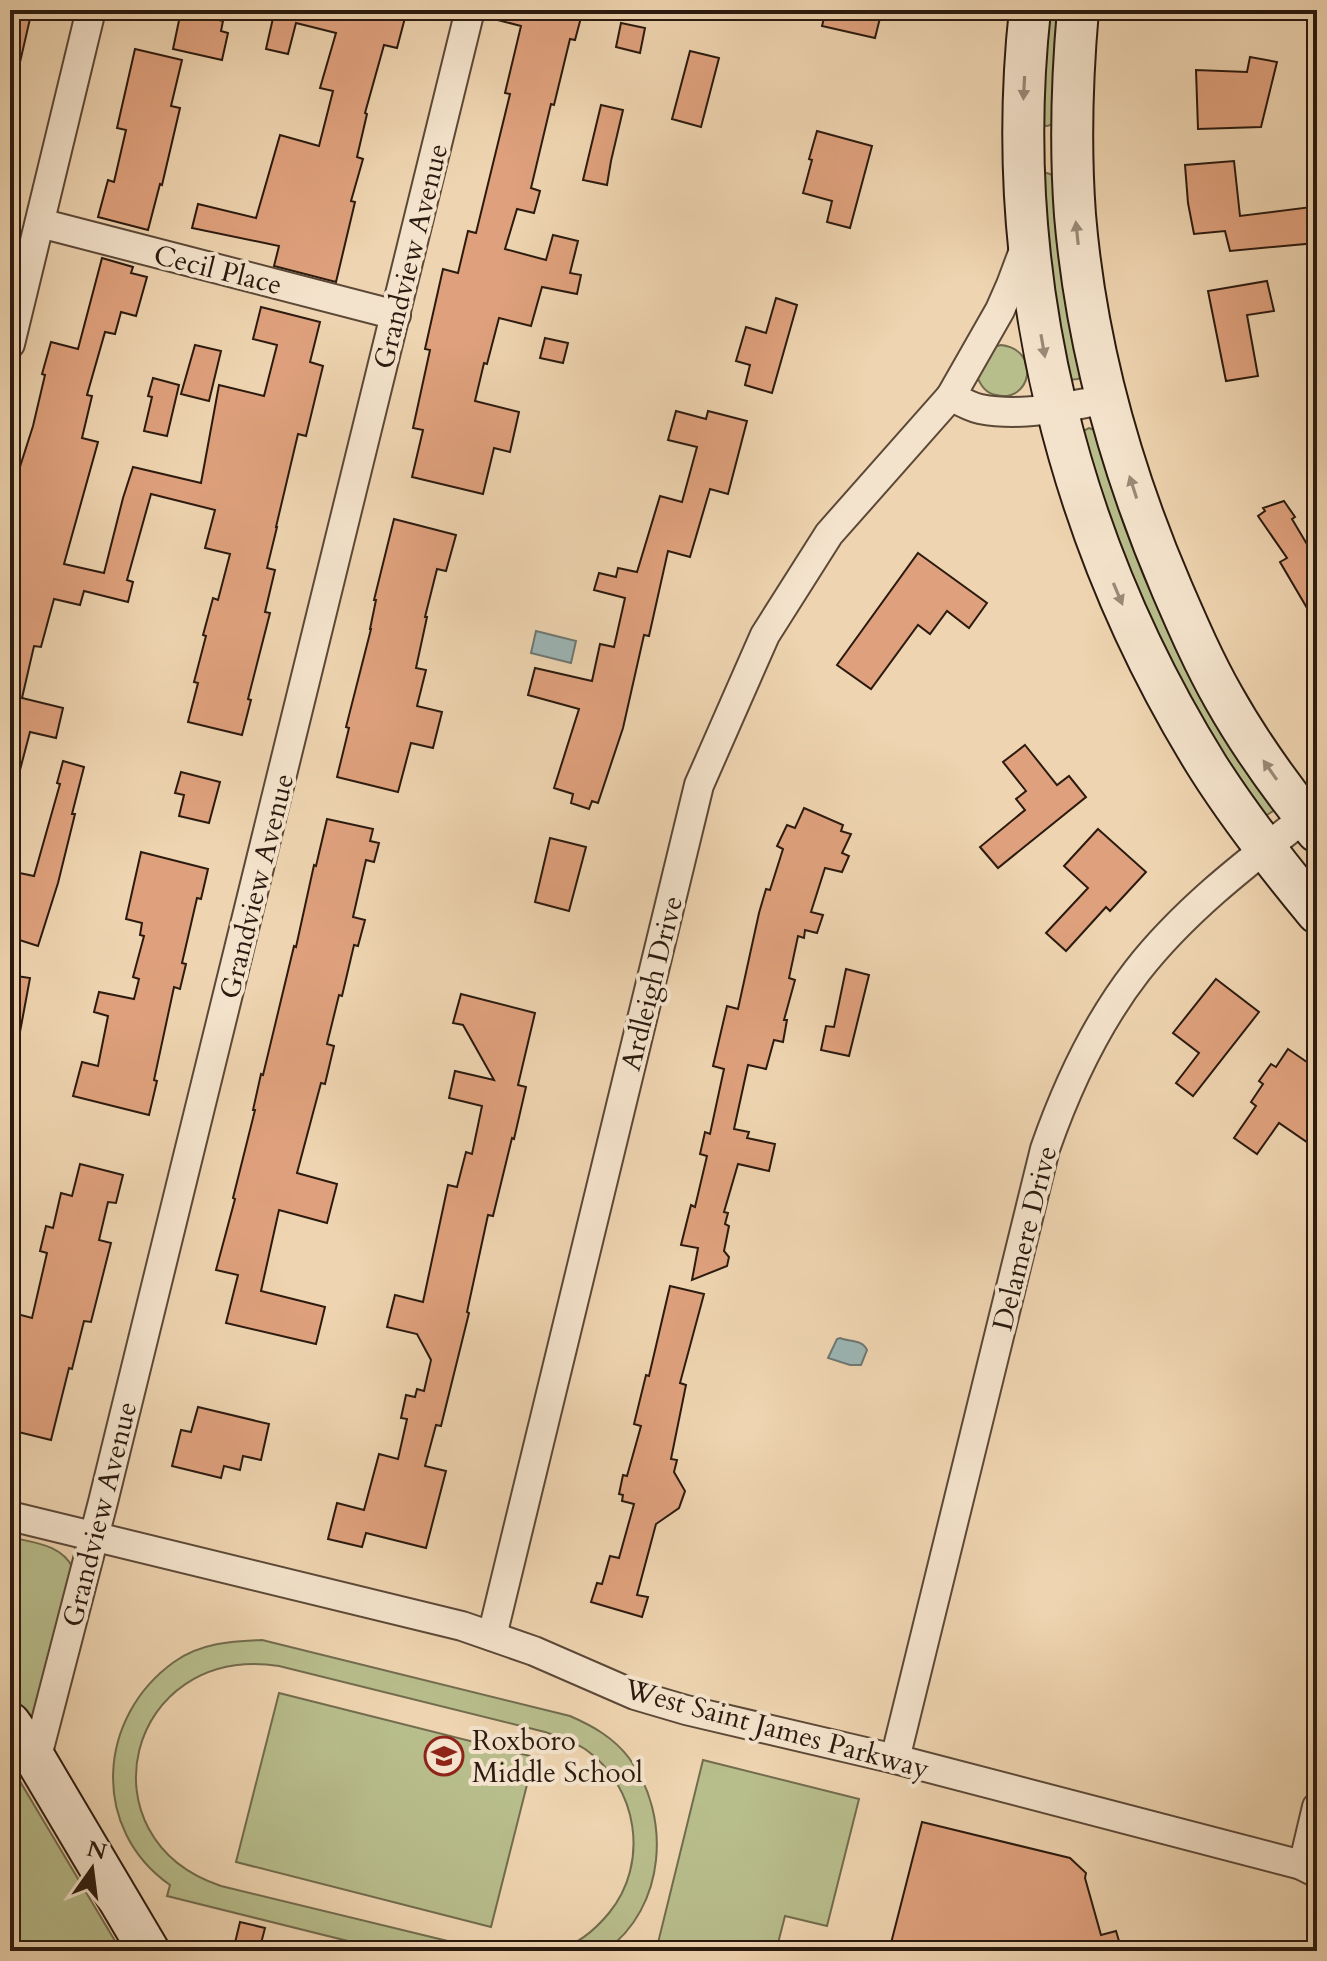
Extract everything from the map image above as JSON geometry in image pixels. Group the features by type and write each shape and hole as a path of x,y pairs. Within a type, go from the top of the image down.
{"main road":[{"path":"1030,10 1022,145 1027,242 1040,332 1065,447 1093,530 1125,609 1184,727 1265,849 1317,913"},
{"path":"1078,10 1072,143 1075,213 1093,336 1107,399 1136,497 1186,622 1222,696 1285,793 1313,819"},
{"path":"1022,145 1072,143"},
{"path":"10,1723 36,1760 149,1951"}],"street":[{"path":"10,344 91,10"},
{"name":"Grandview Avenue","path":"36,1760 95,1537 470,10"},
{"name":"Cecil Place","path":"40,223 396,315"},
{"name":"Ardleigh Drive","path":"492,1636 699,785 765,635 829,534 951,396 1000,310 1027,242"},
{"path":"951,396 979,409 1027,411 1107,399"},
{"name":"Delamere Drive","path":"895,1759 1045,1149 1072,1078 1089,1044 1137,971 1206,897 1231,875 1313,819"},
{"name":"West Saint James Parkway","path":"10,1516 462,1626 635,1695 686,1710 895,1759 1312,1869"},
{"path":"1312,1869 1317,1807"}],"green space":[{"path":"1044,10 1066,10 1057,123 1047,126 1041,125"},
{"path":"1043,172 1056,178 1083,376 1078,379 1068,380 1037,176"},
{"path":"1001,345 1014,349 1027,365 1024,384 1008,396 985,390 976,373 993,347"},
{"path":"1089,428 1097,431 1275,806 1264,817 1169,679 1078,436"},
{"path":"10,1537 54,1549 73,1568 18,1778 121,1951 10,1951"},
{"path":"262,1640 570,1716 610,1739 629,1758 643,1781 652,1807 656,1833 656,1860 651,1886 641,1911 625,1933 605,1951 555,1951 571,1945 598,1925 622,1893 630,1871 632,1826 627,1804 617,1783 585,1749 545,1732 279,1666 227,1667 185,1684 156,1713 139,1750 137,1790 149,1829 176,1862 221,1886 489,1951 388,1951 167,1896 170,1885 144,1862 126,1834 116,1804 113,1773 118,1742 130,1712 148,1685 174,1662 205,1647"},
{"path":"279,1693 534,1757 491,1927 236,1862"},
{"path":"703,1760 859,1799 827,1926 785,1916 776,1951 656,1951"}],"water":[{"path":"536,631 576,641 571,663 531,653"},
{"path":"840,1338 865,1346 867,1350 861,1365 828,1358"}],"building":[{"path":"10,10 32,10 18,71 10,70"},
{"path":"272,10 389,10 406,14 397,48 384,45 365,113 357,157 363,159 351,201 355,202 336,282 274,266 279,246 192,228 198,204 256,218 280,135 319,146 333,91 320,88 336,33 296,23 288,54 266,49"},
{"path":"487,10 583,10 575,40 570,39 554,105 551,104 531,188 540,191 534,213 517,209 505,249 546,260 553,235 578,241 570,273 581,275 577,294 542,287 531,326 499,318 475,401 519,412 510,452 494,448 483,494 412,477 423,430 413,428 430,350 425,349 443,269 458,273 468,231 476,233 510,94 505,93 521,26 486,17"},
{"path":"826,10 882,10 875,38 822,26"},
{"path":"181,11 223,21 221,31 228,33 222,60 173,49"},
{"path":"621,23 645,28 640,53 616,47"},
{"path":"135,49 182,60 171,106 180,108 148,230 98,217 108,180 114,182 126,130 117,128"},
{"path":"690,51 719,58 701,127 672,119"},
{"path":"1250,57 1277,62 1261,127 1198,129 1196,70 1247,72"},
{"path":"601,105 623,110 607,185 583,180"},
{"path":"817,131 872,146 850,228 827,222 832,201 803,193"},
{"path":"1234,161 1240,216 1311,207 1316,243 1230,251 1225,231 1194,234 1185,165"},
{"path":"102,258 133,267 131,273 147,277 136,316 121,312 115,334 105,332 87,395 92,396 82,438 98,442 64,564 104,573 133,467 201,483 219,385 264,396 277,345 253,339 261,307 320,322 310,362 323,366 306,436 298,434 267,568 275,570 265,612 270,613 242,735 188,722 198,683 194,682 206,636 203,635 213,598 218,600 230,554 205,548 215,510 151,494 127,580 133,582 128,602 84,591 80,605 54,599 41,647 34,646 22,698 63,708 56,738 30,732 16,785 10,784 10,498 33,426 51,342 78,349"},
{"path":"1267,281 1274,311 1247,315 1258,376 1226,381 1208,291"},
{"path":"776,298 797,305 772,393 745,385 750,365 736,361 746,327 766,333"},
{"path":"545,338 568,343 563,363 540,358"},
{"path":"195,345 221,351 209,401 181,394"},
{"path":"153,378 179,385 167,436 144,431"},
{"path":"676,411 706,419 708,411 747,421 728,494 710,489 690,557 668,551 649,636 644,635 623,728 598,803 592,801 589,809 571,803 573,794 554,788 579,709 528,695 535,668 592,681 600,644 614,647 625,598 594,590 599,573 616,577 618,568 637,572 660,496 682,502 697,447 668,440"},
{"path":"1284,501 1317,561 1317,625 1280,562 1287,558 1258,516 1265,511 1263,508"},
{"path":"394,519 456,535 446,571 437,569 416,668 426,670 417,706 442,712 433,748 411,743 398,792 337,777"},
{"path":"918,553 987,603 969,628 947,611 930,634 918,625 871,689 837,665"},
{"path":"1025,745 1057,785 1069,776 1086,797 998,868 980,847 1025,810 1016,799 1026,791 1003,762"},
{"path":"63,761 84,767 58,883 38,946 10,937 10,871 34,876 60,784 57,783"},
{"path":"181,772 220,782 209,823 179,816 184,795 175,793"},
{"path":"804,808 843,825 841,831 851,834 842,853 849,856 842,872 825,868 811,912 823,915 817,933 805,930 804,938 798,936 789,978 795,980 784,1020 787,1020 783,1042 774,1040 766,1069 748,1065 734,1129 749,1132 747,1138 775,1144 769,1171 738,1164 724,1212 728,1213 725,1224 729,1226 724,1251 729,1257 727,1266 692,1280 698,1248 681,1245 691,1205 695,1207 707,1156 700,1154 705,1132 710,1134 724,1069 713,1066 727,1006 738,1009 759,913 783,849 777,846 787,825 795,828"},
{"path":"327,819 373,829 370,841 379,843 374,862 366,860 353,917 365,920 358,946 354,945 342,996 339,995 327,1044 334,1046 297,1173 337,1184 327,1223 279,1210 261,1291 325,1307 316,1344 226,1323 238,1275 216,1270 235,1199 261,1074"},
{"path":"1098,829 1146,872 1110,911 1106,907 1066,951 1046,933 1088,888 1064,866"},
{"path":"550,838 586,847 569,911 535,902"},
{"path":"141,852 208,869 201,899 197,898 182,963 186,964 180,989 174,987 149,1115 73,1096 82,1062 98,1066 108,1016 94,1012 99,992 134,999 139,979 133,977 144,936 140,935 142,923 126,919"},
{"path":"846,969 869,975 849,1056 821,1050 826,1026 834,1027"},
{"path":"10,975 30,978 20,1032 10,1031"},
{"path":"1216,979 1259,1012 1193,1096 1176,1083 1199,1053 1173,1033"},
{"path":"461,994 535,1013 518,1085 526,1087 493,1216 488,1215 469,1313 441,1426 436,1425 425,1466 446,1471 426,1548 366,1533 362,1547 328,1539 337,1503 364,1510 379,1454 398,1459 407,1419 401,1418 406,1395 415,1397 417,1389 424,1391 431,1360 417,1334 387,1327 395,1295 423,1302 448,1185 457,1187 466,1152 472,1154 482,1106 449,1098 455,1071 494,1080 463,1025 453,1023"},
{"path":"1288,1049 1317,1069 1317,1149 1279,1123 1257,1154 1234,1138 1256,1106 1251,1102 1263,1084 1259,1081 1271,1064 1276,1067"},
{"path":"80,1164 123,1175 116,1203 108,1202 99,1240 111,1243 91,1322 84,1321 51,1440 10,1430 10,1312 32,1318 47,1253 40,1251 46,1226 53,1228 61,1193 72,1196"},
{"path":"670,1286 704,1294 680,1383 686,1385 671,1459 677,1460 674,1472 685,1491 679,1508 656,1524 637,1595 648,1597 642,1617 591,1602 597,1583 602,1584 610,1556 619,1558 634,1504 622,1501 623,1495 619,1494 641,1426 634,1424"},
{"path":"198,1407 269,1424 261,1460 243,1456 240,1470 224,1466 221,1478 172,1466 181,1430 191,1432"},
{"path":"922,1822 1070,1858 1086,1873 1101,1935 1116,1931 1122,1951 889,1951"},
{"path":"240,1922 265,1928 259,1951 233,1951"}],"place":[{"name":"Roxboro Middle School","path":"444,1756"}]}
